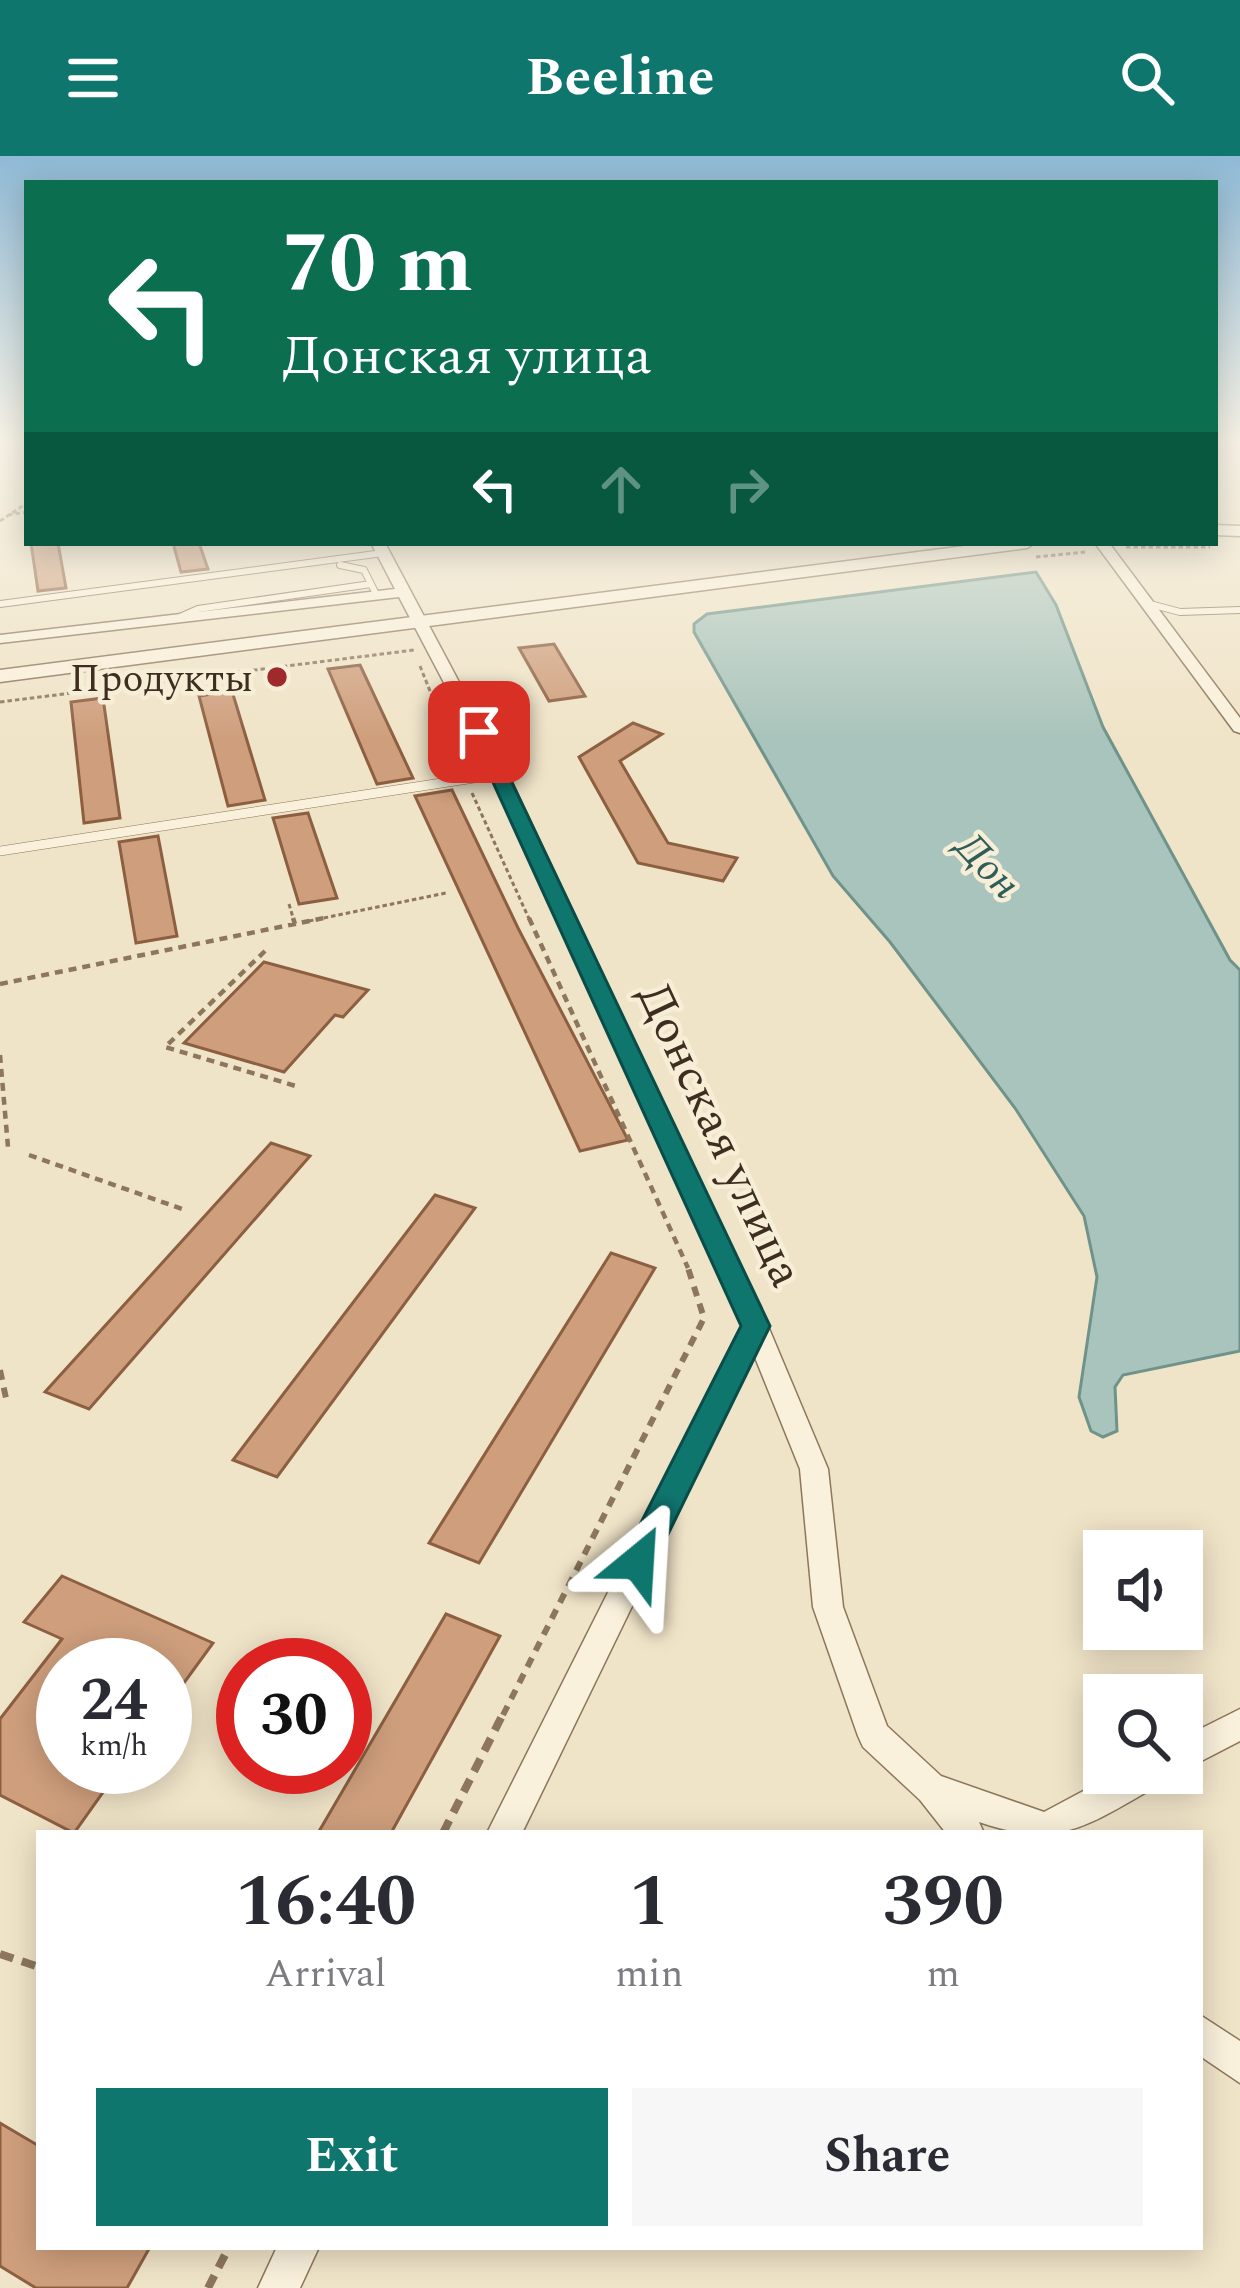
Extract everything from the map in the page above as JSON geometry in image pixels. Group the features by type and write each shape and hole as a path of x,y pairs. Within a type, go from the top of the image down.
{"street":[{"path":"0,676 1003,546"},
{"path":"1104,546 1150,604 1199,682 1240,728"},
{"name":"Донская улица","path":"380,548 500,774 755,1326 505,1830"},
{"path":"0,639 373,589 404,592"},
{"path":"755,1326 814,1469 828,1607 874,1736 930,1788 965,1830"},
{"path":"1203,1744 1240,1724"},
{"path":"930,1788 1046,1829 1110,1794"},
{"path":"1203,2035 1240,2064"},
{"path":"278,2288 297,2250"}],"lane":[{"path":"0,604 380,548"},
{"path":"185,580 203,584 346,564 364,571 373,589"},
{"path":"1150,604 1180,612 1240,610"},
{"path":"0,851 500,774"}],"path":[{"path":"415,621 420,675 688,1265 704,1318 445,1830"},
{"path":"0,702 420,649"},
{"path":"0,984 446,893"},
{"path":"289,904 295,924"},
{"path":"265,951 165,1047 299,1088"},
{"path":"115,961 122,955"},
{"path":"0,1055 8,1147"},
{"path":"29,1155 185,1210"},
{"path":"0,1370 7,1403"},
{"path":"0,1954 36,1966"},
{"path":"208,2288 227,2250"}],"water":[{"name":"Дон","path":"1036,572 1056,605 1103,727 1230,960 1240,970 1240,1351 1123,1375 1115,1387 1117,1431 1103,1437 1091,1431 1079,1397 1097,1277 1084,1216 1015,1108 890,942 833,876 694,632 694,624 707,614"}],"building":[{"path":"31,546 59,546 66,588 38,591"},
{"path":"174,546 200,546 208,569 181,572"},
{"path":"554,644 585,696 549,701 519,648"},
{"path":"360,665 413,778 377,784 328,669"},
{"path":"232,691 265,800 228,806 199,696"},
{"path":"103,698 120,818 84,823 71,702"},
{"path":"633,723 662,734 620,761 668,843 737,858 723,881 638,863 579,757"},
{"path":"452,790 628,1140 580,1151 415,796"},
{"path":"308,813 337,898 299,904 273,818"},
{"path":"158,836 177,936 136,943 119,842"},
{"path":"264,962 368,990 343,1017 335,1015 284,1072 184,1043"},
{"path":"271,1143 310,1156 89,1409 45,1392"},
{"path":"435,1195 475,1208 277,1477 233,1460"},
{"path":"611,1253 655,1268 479,1563 429,1543"},
{"path":"62,1576 213,1643 192,1672 192,1638 60,1638 24,1622"},
{"path":"446,1614 500,1636 393,1830 320,1830 341,1794 372,1794 372,1741"},
{"path":"36,1673 36,1794 102,1794 76,1830 0,1795 0,1719"},
{"path":"0,2123 36,2144 36,2250 148,2250 127,2288 36,2288 0,2266"}],"place":[{"name":"Продукты","path":"277,677"}],"route":[{"path":"479,732 755,1326 638,1562"}]}
